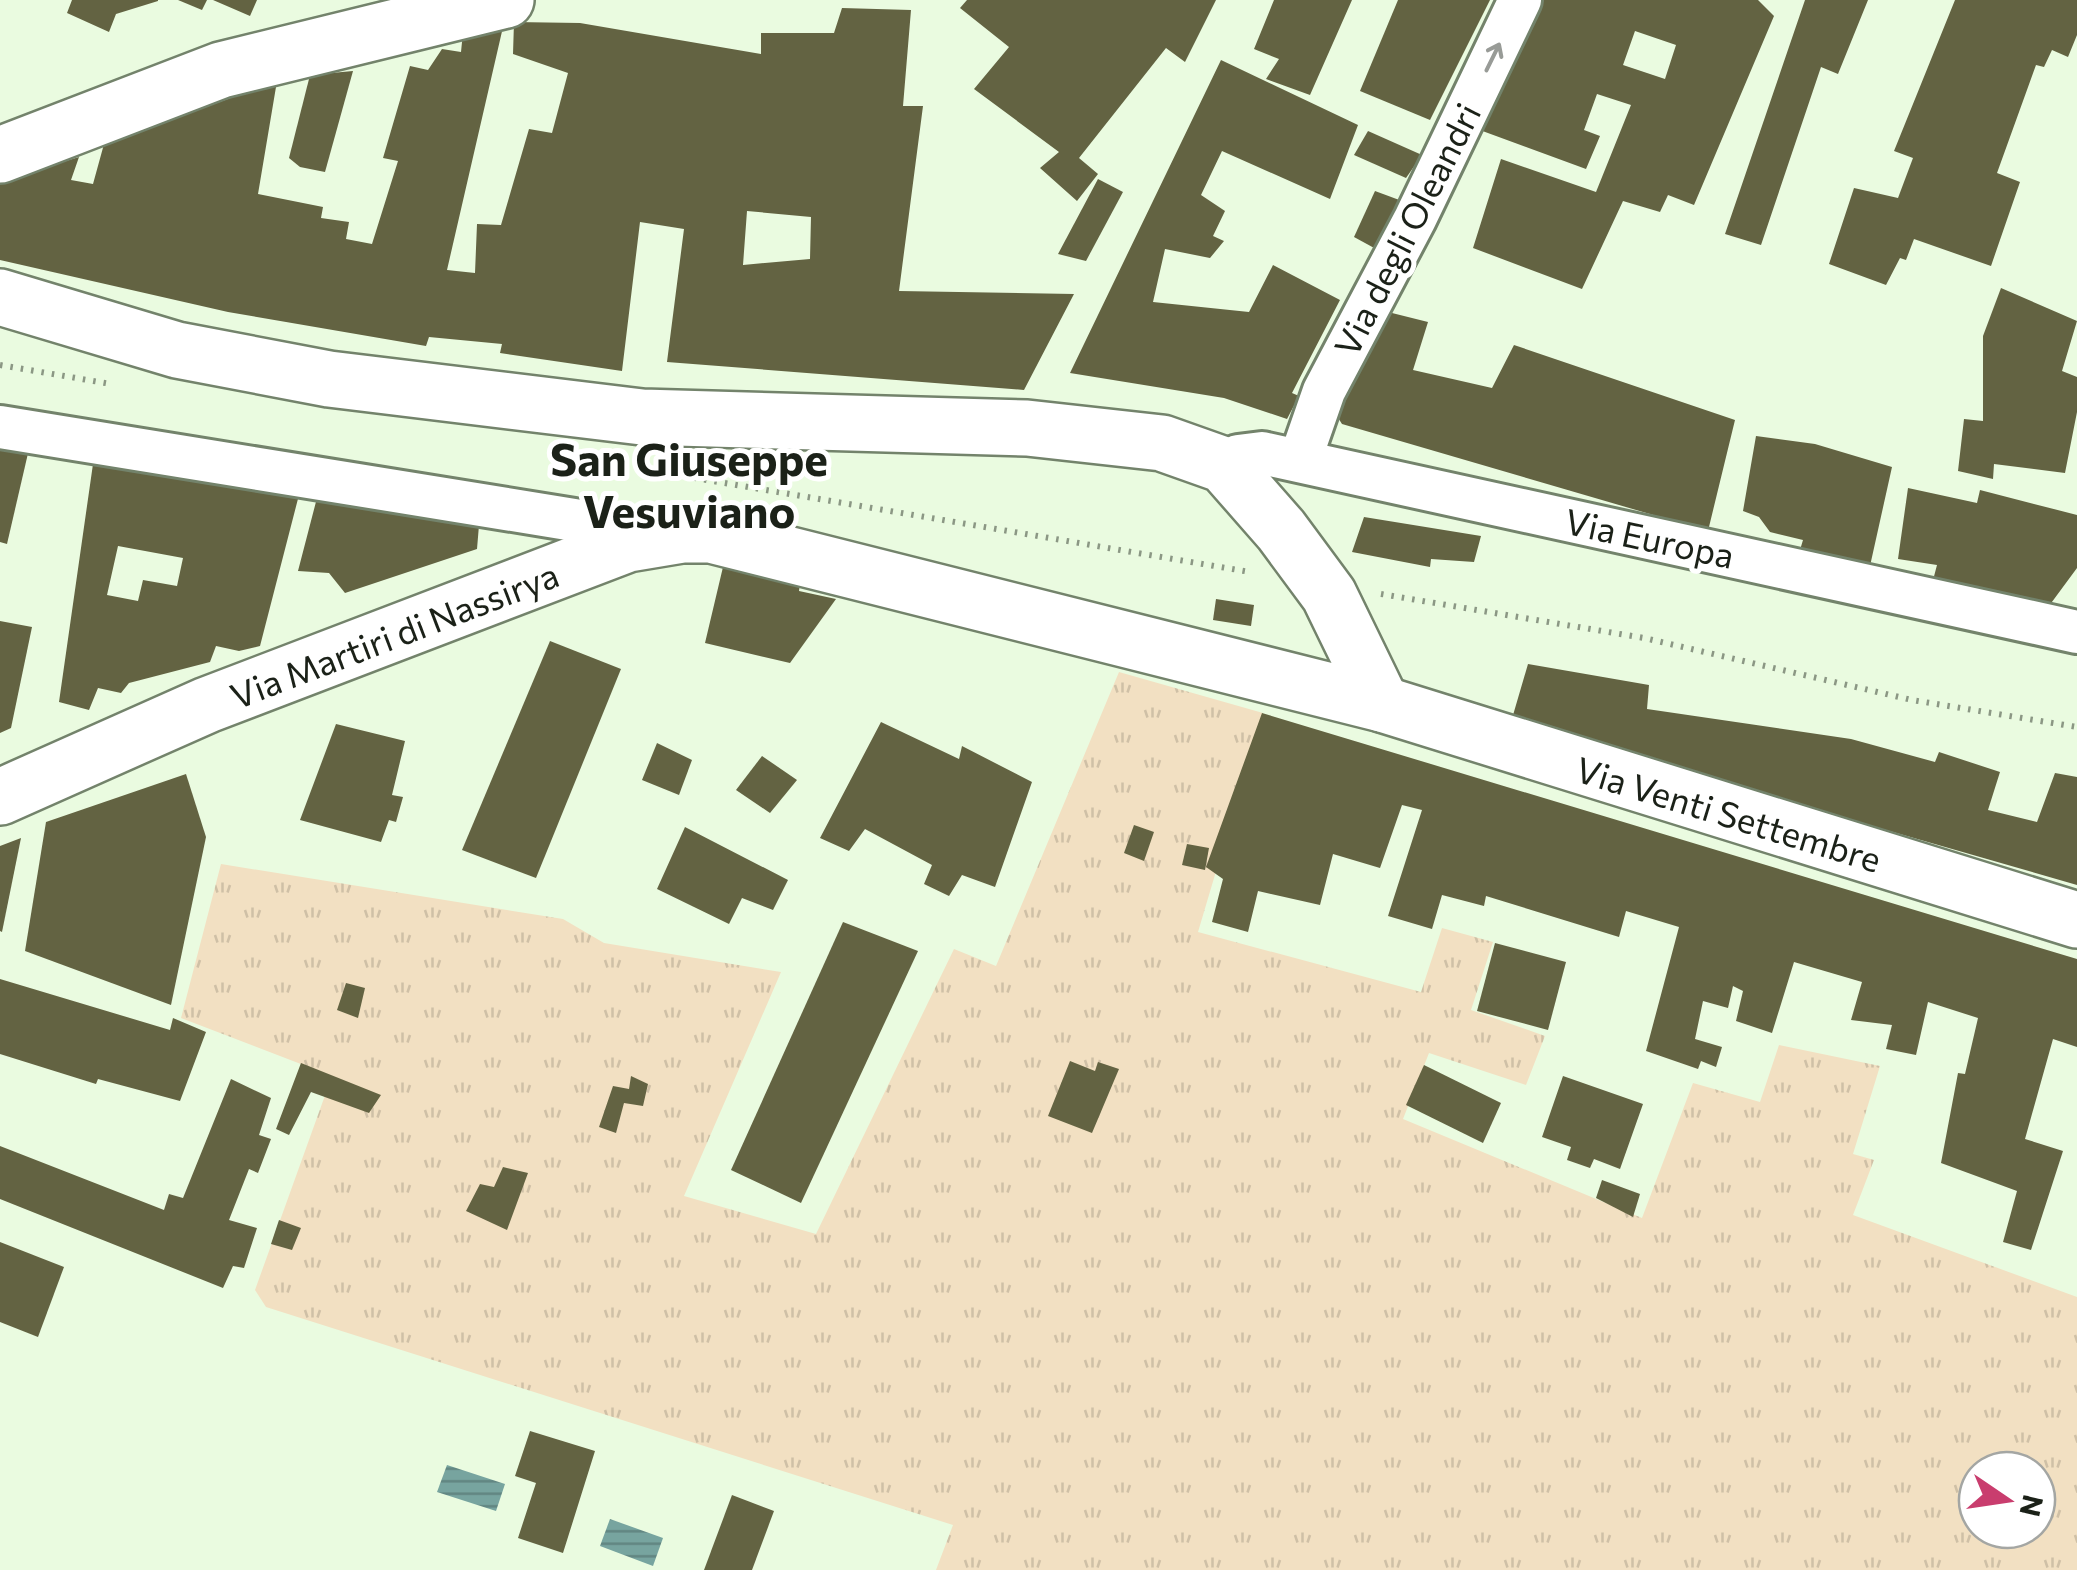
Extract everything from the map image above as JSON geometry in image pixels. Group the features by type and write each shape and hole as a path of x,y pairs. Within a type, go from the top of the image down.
{"main road":[{"path":"0,156 221,70 506,0"},
{"path":"0,297 177,350 329,380 642,416 1027,428 1162,443 1224,464 1321,584 1382,704"},
{"name":"Via Martiri di Nassirya","path":"0,797 207,706 628,544 682,535 710,535 1382,704"},
{"name":"Via Venti Settembre","path":"1382,704 2077,920"}],"street":[{"name":"Via degli Oleandri","path":"1300,460 1324,391 1415,219 1520,0"},
{"path":"0,427 574,520 628,544"},
{"name":"Via Europa","path":"1224,464 1238,456 1262,452 2077,632"}],"path":[{"path":"0,365 115,385"},
{"path":"624,467 1644,638 1912,700 2077,726"}],"green space":[{"path":"1119,672 1263,713 1198,932 1421,992 1442,928 1493,942 1471,1010 1545,1036 1526,1085 1429,1053 1403,1119 1642,1218 1693,1083 1760,1102 1779,1045 1880,1066 1853,1154 1874,1160 1853,1215 2077,1297 2077,1570 936,1570 953,1525 266,1307 255,1290 332,1076 181,1018 221,864 563,919 604,943 781,972 684,1196 816,1234 954,949 996,966"}],"water":[{"path":"447,1465 505,1484 496,1511 437,1492"},
{"path":"610,1519 663,1538 653,1566 600,1546"}],"building":[{"path":"72,0 158,1 116,14 109,32 67,13"},
{"path":"178,0 207,0 202,10"},
{"path":"213,0 257,0 250,16"},
{"path":"967,0 1216,0 1185,62 1166,48 1079,158 1098,174 1077,201 1040,168 1059,152 974,89 1009,47 960,8"},
{"path":"1274,0 1352,0 1310,95 1266,79 1279,59 1254,49"},
{"path":"1398,0 1490,0 1430,120 1360,91"},
{"path":"1535,0 1758,0 1774,16 1694,205 1668,195 1660,212 1623,201 1582,289 1473,248 1501,159 1596,192 1631,105 1597,94 1584,130 1600,136 1586,169 1477,129","holes":["1635,31 1676,45 1665,79 1623,65"]},
{"path":"1805,0 1868,0 1838,74 1821,67 1761,245 1725,234"},
{"path":"1955,0 2077,0 2077,35 2068,57 2052,50 2044,67 2036,65 1997,173 2020,182 1991,266 1914,239 1906,260 1900,258 1886,285 1829,264 1854,188 1898,198 1913,158 1894,151"},
{"path":"842,8 911,10 903,106 923,106 899,291 1074,294 1024,390 667,362 684,229 640,222 622,371 500,353 502,344 429,337 426,346 228,312 0,260 0,181 79,157 71,180 93,184 104,144 277,81 258,194 323,207 321,218 349,222 346,239 372,244 398,161 383,158 410,66 428,70 442,49 461,52 463,32 503,27 447,270 475,273 477,224 501,225 529,129 552,133 568,73 513,54 514,22 580,23 761,54 761,33 834,33","holes":["747,211 811,217 810,259 743,265"]},
{"path":"1221,60 1358,125 1330,199 1222,151 1201,195 1225,211 1213,236 1224,241 1210,258 1165,249 1153,302 1249,312 1273,265 1340,300 1292,393 1299,396 1287,419 1224,398 1070,373"},
{"path":"353,71 325,172 300,167 289,158 310,75"},
{"path":"1368,131 1422,155 1406,178 1354,155"},
{"path":"1098,179 1123,192 1086,261 1058,254"},
{"path":"1375,191 1402,201 1376,249 1354,237"},
{"path":"2001,288 2077,321 2062,371 2077,377 2077,412 2065,473 1994,464 1993,479 1958,471 1964,419 1983,421 1983,336"},
{"path":"1384,311 1428,322 1413,370 1492,388 1514,345 1735,420 1708,531 1342,424 1335,413"},
{"path":"1756,436 1815,444 1892,467 1870,566 1800,550 1803,540 1770,532 1759,517 1743,511"},
{"path":"0,445 29,449 7,544 0,542"},
{"path":"93,464 300,491 260,646 239,651 216,646 210,662 129,683 121,693 98,688 89,710 59,702","holes":["118,546 183,558 177,586 143,580 138,601 107,595"]},
{"path":"1908,488 1977,503 1980,490 2077,515 2077,568 2046,610 1932,584 1937,565 1898,559"},
{"path":"318,494 479,525 477,549 345,593 329,573 298,571"},
{"path":"1364,517 1481,536 1474,562 1431,559 1430,567 1352,552"},
{"path":"723,567 800,583 799,591 836,599 790,663 705,643"},
{"path":"1216,599 1254,605 1251,626 1213,620"},
{"path":"0,621 32,627 11,728 0,733"},
{"path":"550,641 621,669 536,878 462,850"},
{"path":"1528,664 1649,685 1647,709 1851,739 1935,762 1939,752 2000,772 1988,810 2037,822 2055,773 2077,777 2077,885 1511,722"},
{"path":"1262,713 2077,959 2077,1047 2053,1039 2025,1139 2063,1151 2031,1250 2003,1242 2017,1191 1941,1163 1958,1073 1965,1074 1978,1018 1928,1002 1916,1055 1886,1049 1892,1025 1851,1020 1862,982 1794,962 1772,1033 1736,1021 1743,991 1733,986 1728,1008 1703,1001 1695,1039 1722,1047 1716,1067 1701,1061 1698,1069 1646,1051 1679,927 1626,911 1619,937 1486,896 1484,906 1442,895 1432,929 1388,916 1422,810 1402,805 1380,868 1333,854 1320,905 1258,891 1248,932 1212,922 1223,879 1206,867"},
{"path":"881,722 959,759 962,746 1032,782 995,887 962,875 949,896 924,884 932,865 865,829 849,851 820,838"},
{"path":"336,724 405,741 392,795 403,797 396,822 389,820 381,842 300,820"},
{"path":"657,743 692,760 679,795 642,780"},
{"path":"762,756 797,780 770,813 736,790"},
{"path":"186,774 206,837 171,1005 25,951 46,822"},
{"path":"1134,825 1154,832 1144,861 1124,853"},
{"path":"685,827 788,880 773,910 742,898 729,924 657,889"},
{"path":"21,838 2,932 0,846"},
{"path":"1187,844 1209,848 1205,870 1182,865"},
{"path":"843,922 918,951 801,1203 731,1170"},
{"path":"1495,943 1566,962 1548,1030 1477,1011"},
{"path":"0,979 170,1030 173,1018 206,1032 180,1101 98,1079 96,1084 0,1054"},
{"path":"346,983 365,988 358,1018 337,1010"},
{"path":"1070,1061 1095,1071 1098,1062 1119,1069 1092,1133 1048,1116"},
{"path":"301,1063 381,1095 369,1113 311,1092 289,1135 276,1129"},
{"path":"1424,1065 1501,1103 1483,1143 1406,1105"},
{"path":"631,1076 648,1084 643,1106 624,1103 616,1133 599,1127 613,1086 629,1089"},
{"path":"1563,1076 1643,1104 1620,1169 1594,1159 1590,1168 1567,1160 1571,1147 1542,1137"},
{"path":"231,1079 271,1098 259,1135 271,1139 258,1173 249,1169 229,1220 257,1228 244,1268 233,1266 223,1288 0,1199 0,1146 164,1210 169,1194 183,1198"},
{"path":"503,1167 528,1173 507,1230 466,1211 480,1184 494,1187"},
{"path":"1602,1180 1640,1194 1633,1217 1596,1198"},
{"path":"279,1220 301,1228 292,1250 271,1244"},
{"path":"0,1242 64,1267 38,1337 0,1322"},
{"path":"530,1431 595,1451 563,1553 518,1538 536,1483 515,1476"},
{"path":"732,1495 774,1511 752,1570 704,1570"}],"district":[{"name":"San Giuseppe Vesuviano","path":"689,483"}]}
